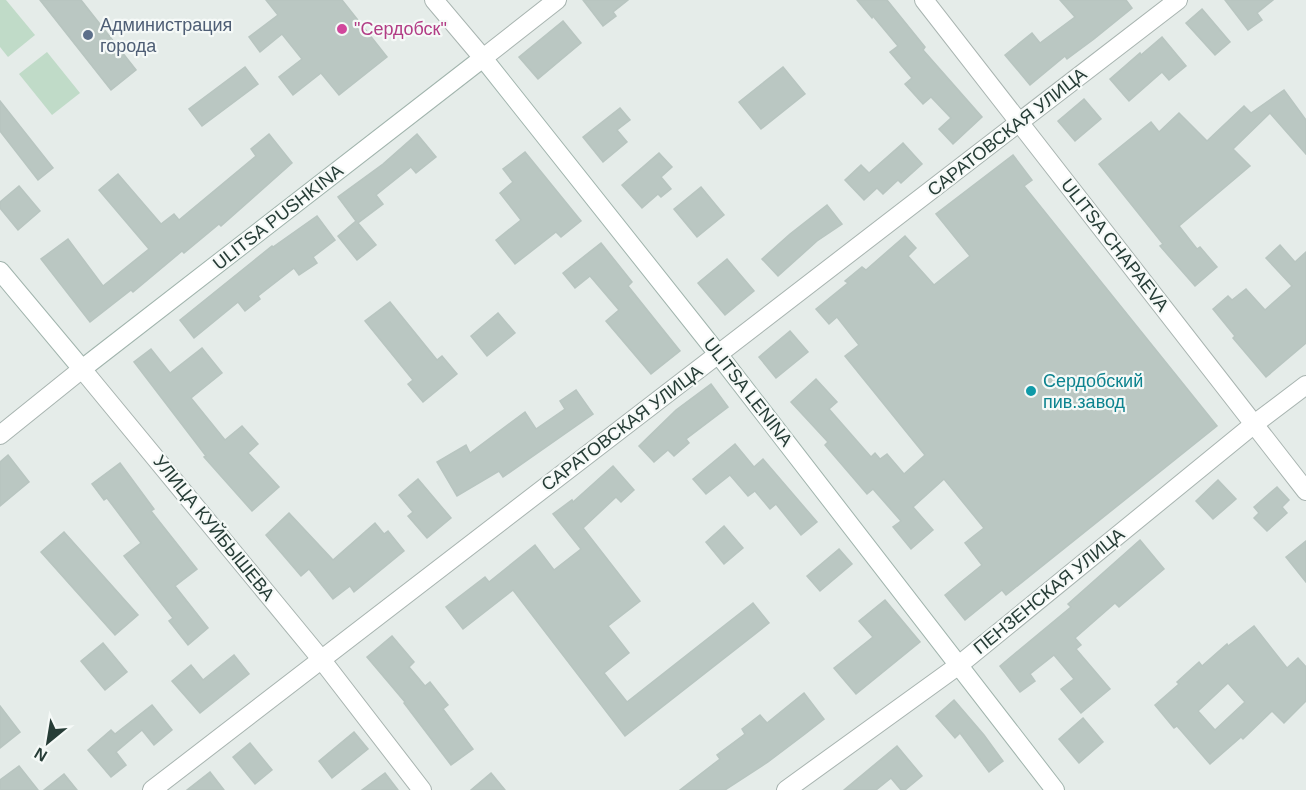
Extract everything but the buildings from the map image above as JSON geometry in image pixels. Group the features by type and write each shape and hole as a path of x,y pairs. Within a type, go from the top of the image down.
{"street":[{"name":"ULITSA LENINA","path":"434,0 483,58 718,354 1055,790"},
{"name":"ULITSA PUSHKINA","path":"0,435 557,0"},
{"name":"ULITSA CHAPAEVA","path":"924,0 1253,425 1306,490"},
{"name":"САРАТОВСКАЯ УЛИЦА","path":"152,790 1178,0"},
{"name":"УЛИЦА КУЙБЫШЕВА","path":"0,271 321,659 422,790"},
{"name":"ПЕНЗЕНСКАЯ УЛИЦА","path":"786,790 959,665 1253,425 1306,385"}],"green space":[{"path":"0,0 6,0 35,35 8,57 0,47"},
{"path":"47,52 80,93 52,115 19,74"}],"place":[{"name":"\"Сердобск\"","path":"342,29"},
{"name":"Администрация города","path":"88,35"},
{"name":"Сердобский пив.завод","path":"1031,391"}]}
